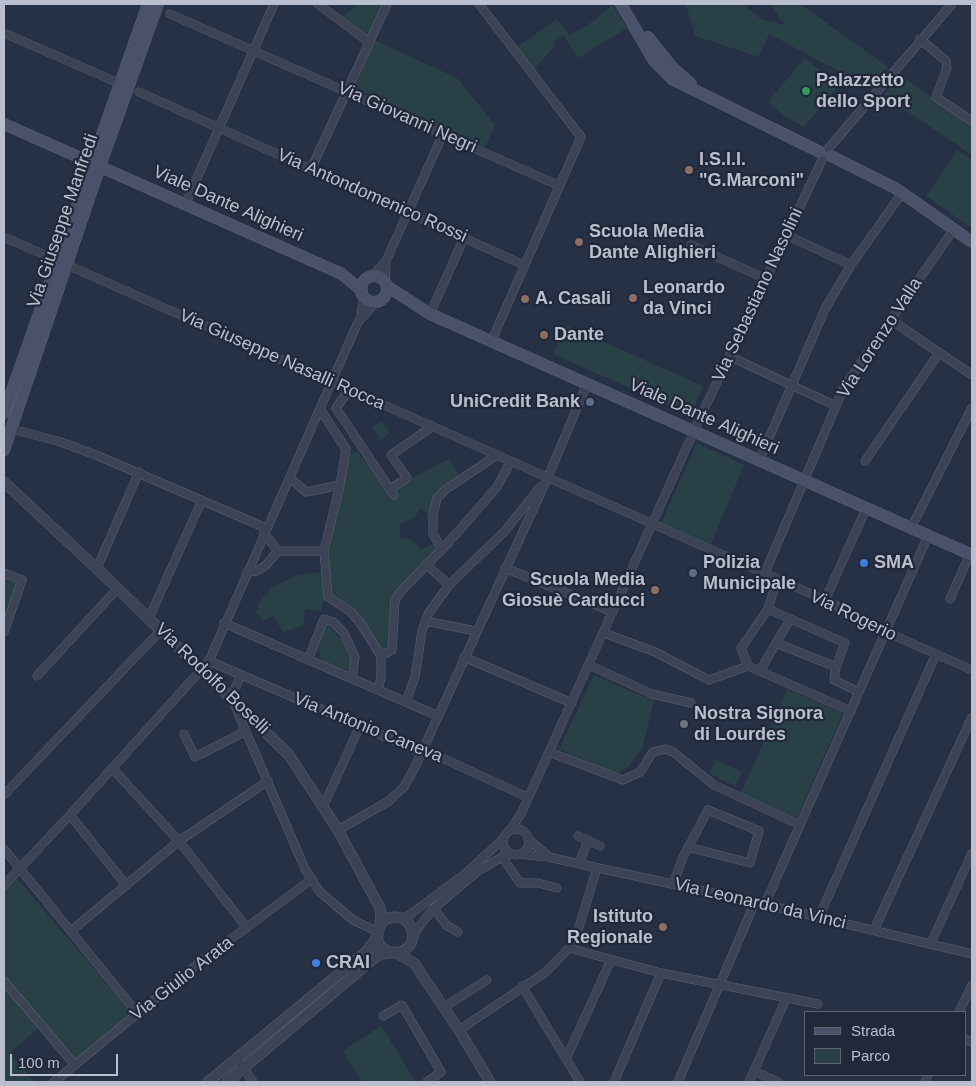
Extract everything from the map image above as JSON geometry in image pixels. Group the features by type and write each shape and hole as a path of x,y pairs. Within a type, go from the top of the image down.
{"main road":[{"name":"Via Giuseppe Manfredi","path":"129,88 148,4"},
{"name":"Via Giuseppe Manfredi","path":"4,450 96,164 129,88 158,4"},
{"path":"625,6 634,27 654,61 667,75 686,88 902,193 972,242"},
{"path":"625,6 672,67"},
{"path":"634,27 639,30 658,57 718,102"},
{"name":"Viale Dante Alighieri","path":"4,124 342,274 370,277"},
{"name":"Via Giuseppe Manfredi","path":"4,413 63,262"},
{"name":"Viale Dante Alighieri","path":"342,274 363,294"},
{"path":"370,277 379,277 386,284 387,292 379,300 370,300 363,294 362,285 370,277"},
{"name":"Viale Dante Alighieri","path":"386,284 426,312 971,555"},
{"name":"Viale Dante Alighieri","path":"379,300 426,312"}],"street":[{"path":"185,205 274,4"},
{"path":"318,4 370,43"},
{"path":"310,169 387,4"},
{"path":"479,4 581,137 491,342"},
{"name":"Via Sebastiano Nasolini","path":"510,830 521,814 527,797 572,703 729,356 825,154 920,39 952,4"},
{"name":"Via Giovanni Negri","path":"170,14 560,186"},
{"name":"Via Antondomenico Rossi","path":"4,33 219,127 524,265"},
{"path":"920,39 946,61 947,68 936,97 972,121"},
{"path":"370,277 386,261 444,134"},
{"path":"759,461 825,308 851,265 902,193"},
{"name":"Via Lorenzo Valla","path":"764,575 844,387 954,229"},
{"path":"786,235 851,265"},
{"name":"Via Giuseppe Nasalli Rocca","path":"4,237 548,477 652,525"},
{"path":"426,312 464,238"},
{"path":"691,245 766,278"},
{"path":"386,261 386,284"},
{"path":"4,885 209,661 224,623 362,316 363,294"},
{"path":"362,316 379,300"},
{"path":"891,320 972,375"},
{"path":"864,462 939,353"},
{"path":"729,356 836,406"},
{"path":"338,830 389,801 404,786 422,752 548,477 587,384"},
{"path":"349,390 336,408 392,492 407,478 391,455 432,426"},
{"path":"911,528 972,408"},
{"path":"320,410 346,449 340,485 324,551 328,597 344,606 361,624 381,656 381,678 378,690"},
{"path":"964,424 972,430"},
{"path":"11,429 58,441 139,472 202,500 265,531 278,551"},
{"path":"346,449 358,443"},
{"path":"442,549 433,534 433,515 437,498 445,490 497,455"},
{"path":"381,656 392,650 395,600 497,487 511,461"},
{"path":"96,568 139,472"},
{"path":"406,702 415,677 425,621 428,614 449,585 505,531 548,477"},
{"path":"290,478 306,492 340,485"},
{"name":"Via Rodolfo Boselli","path":"4,482 118,588 289,755 338,830 380,908"},
{"path":"149,618 202,500"},
{"path":"825,600 866,509"},
{"name":"Via Rogerio","path":"652,525 825,600 886,632 972,670"},
{"path":"765,904 928,536"},
{"path":"247,572 257,571 266,565 278,551 324,551"},
{"path":"950,599 971,555"},
{"path":"426,564 449,585"},
{"path":"505,568 613,612"},
{"path":"4,573 22,580 4,632"},
{"path":"748,666 741,648 768,609 777,580"},
{"path":"37,676 118,588"},
{"path":"768,609 845,643 836,667 834,680 860,692"},
{"path":"308,660 324,619 333,622 344,633 355,656 352,678"},
{"path":"760,671 790,620"},
{"path":"425,621 476,631"},
{"path":"224,623 438,716"},
{"path":"4,795 161,630"},
{"path":"604,633 656,652 709,680 748,666 851,711"},
{"path":"776,643 836,667"},
{"path":"819,917 936,654"},
{"path":"464,657 572,703"},
{"name":"Via Antonio Caneva","path":"209,661 422,752 429,752 527,797"},
{"path":"589,665 652,694 691,703"},
{"path":"242,675 231,697 304,869 320,892 353,920 378,932"},
{"path":"874,930 972,717"},
{"path":"323,807 360,726"},
{"path":"184,734 195,757 246,730"},
{"path":"549,752 622,780 635,776 649,756 659,749 673,752 714,785 800,825"},
{"path":"112,768 178,842 247,928"},
{"path":"71,931 178,842 268,781"},
{"path":"673,884 688,847 708,810 759,831 750,863 688,847"},
{"path":"227,1082 377,956 404,950 434,908 478,871 502,857 516,854 527,848 527,836 521,814"},
{"path":"70,815 126,885"},
{"path":"208,1082 370,948 385,921 408,916 466,874 510,830 519,829 527,836"},
{"name":"Via Leonardo da Vinci","path":"527,836 548,857"},
{"path":"578,836 600,846"},
{"path":"503,839 504,848 516,854"},
{"path":"579,864 588,840"},
{"path":"4,848 138,1014"},
{"path":"931,943 972,853"},
{"name":"Via Leonardo da Vinci","path":"516,854 548,857 756,902 972,954"},
{"path":"502,857 520,883 538,883 557,888"},
{"path":"460,1030 522,986 546,972 569,948 576,937 597,868"},
{"name":"Via Giulio Arata","path":"54,1082 204,959 312,878"},
{"path":"678,1082 756,902"},
{"path":"380,908 410,925 414,963"},
{"path":"380,908 381,917 378,932 382,946 414,963 460,1030 490,1082"},
{"path":"434,908 446,925 458,932"},
{"path":"569,948 661,973 818,1004"},
{"path":"566,1059 610,960"},
{"path":"614,1082 661,973"},
{"path":"444,1007 487,980"},
{"path":"4,981 75,1065"},
{"path":"959,1011 972,985"},
{"path":"522,986 580,1082"},
{"path":"748,1082 786,999"},
{"path":"383,1016 402,1004 441,1072 428,1082"},
{"path":"296,1010 302,1018"},
{"path":"237,1058 252,1082"},
{"path":"754,1071 778,1082"}],"green space":[{"path":"358,4 384,4 367,38 343,17"},
{"path":"686,4 743,4 761,19 785,25 770,4 800,4 888,67 870,88 769,34 759,57 695,36"},
{"path":"612,5 627,28 578,58 563,35 554,42 555,46 534,71 516,48 557,19 570,35 595,20"},
{"path":"374,40 457,78 495,125 485,147 354,88"},
{"name":"Palazzetto dello Sport","path":"805,58 829,78 833,75 842,82 804,127 783,115 770,104 770,99"},
{"path":"900,75 972,125 972,155 883,95"},
{"path":"957,150 972,160 972,228 926,196"},
{"path":"566,325 703,386 691,415 553,354"},
{"path":"382,421 390,433 381,440 372,427"},
{"path":"697,443 744,465 711,544 661,523"},
{"path":"357,452 393,494 391,489 449,459 459,475 441,487 434,496 430,516 421,508 414,518 400,524 400,537 412,540 421,549 434,544 437,548 393,595 388,644 382,650 348,604 331,594 329,551 348,455"},
{"path":"322,572 325,598 321,611 305,609 304,625 283,632 273,616 263,621 256,612 260,601 272,587 298,575"},
{"path":"4,578 17,584 4,624"},
{"path":"326,624 348,646 351,666 345,670 333,667 321,660 318,649"},
{"path":"594,675 654,701 642,749 629,766 616,774 559,749"},
{"path":"787,689 843,713 797,818 741,793"},
{"path":"716,760 742,772 736,786 710,774"},
{"path":"15,876 134,1016 76,1065 40,1027 9,1053 35,1082 4,1082 4,888"},
{"path":"381,1026 416,1082 362,1082 343,1051"}],"place":[{"name":"Palazzetto dello Sport","path":"806,91"},
{"name":"I.S.I.I. \"G.Marconi\"","path":"689,170"},
{"name":"Scuola Media Dante Alighieri","path":"579,242"},
{"name":"Leonardo da Vinci","path":"633,298"},
{"name":"A. Casali","path":"525,299"},
{"name":"Dante","path":"544,335"},
{"name":"UniCredit Bank","path":"590,402"},
{"name":"SMA","path":"864,563"},
{"name":"Polizia Municipale","path":"693,573"},
{"name":"Scuola Media Giosuè Carducci","path":"655,590"},
{"name":"Nostra Signora di Lourdes","path":"684,724"},
{"name":"Istituto Regionale","path":"663,927"},
{"name":"CRAI","path":"316,963"}]}
